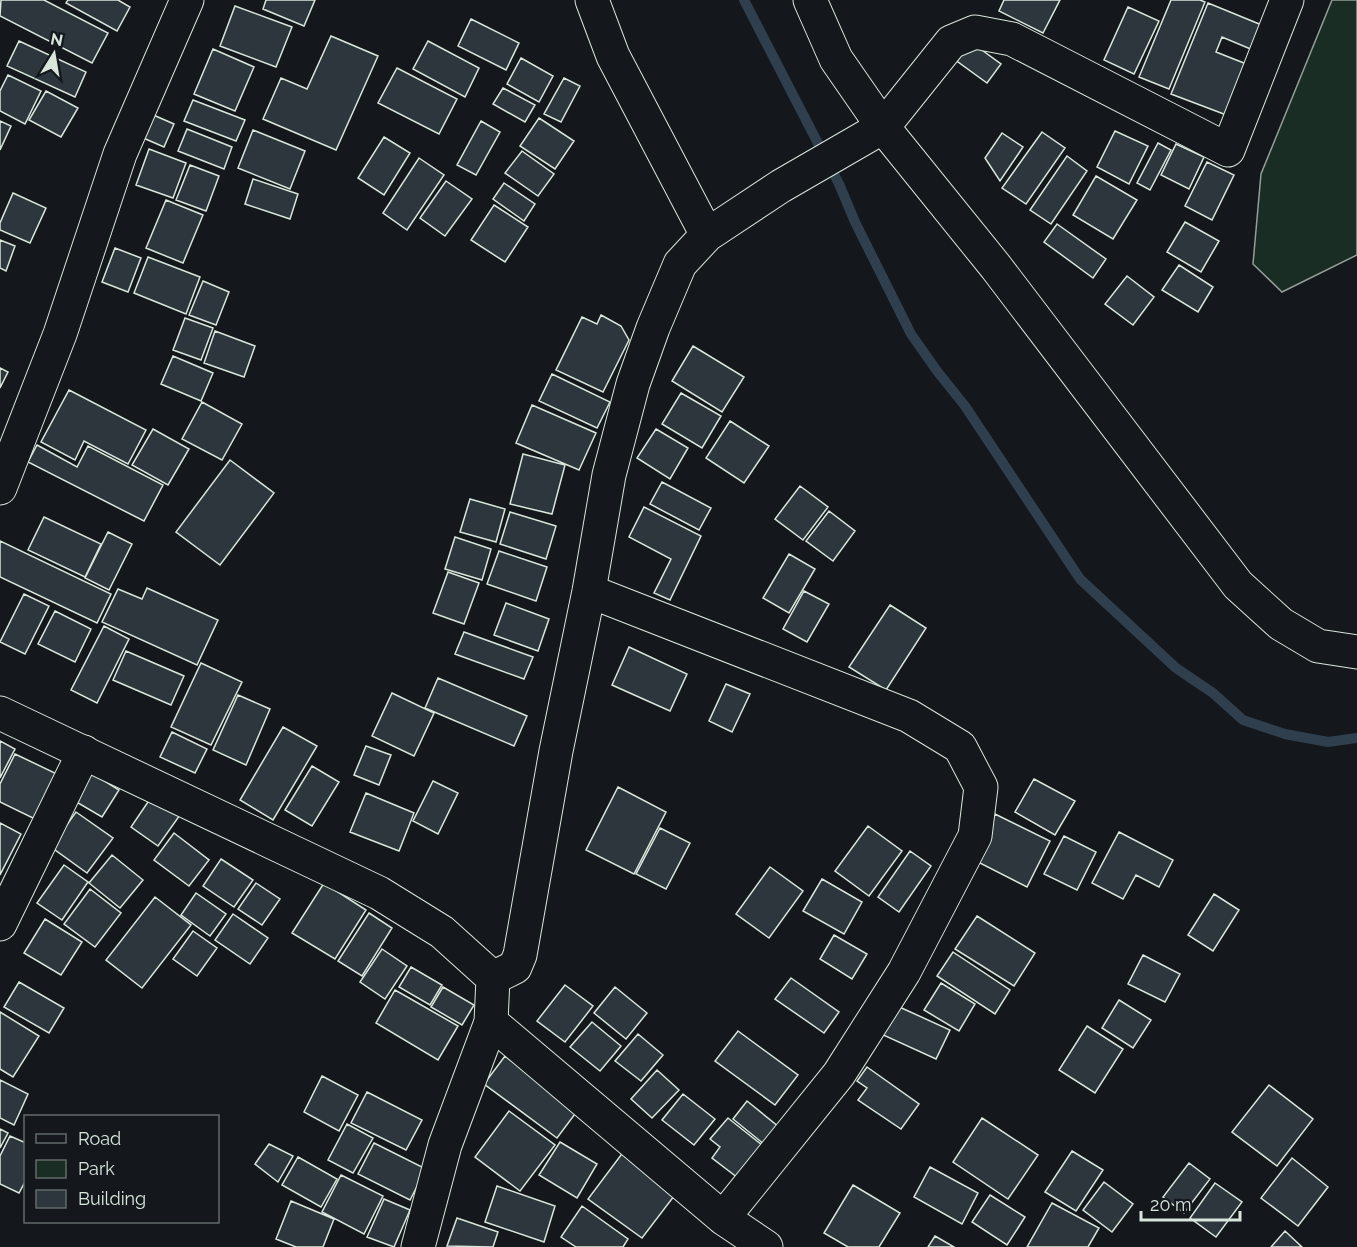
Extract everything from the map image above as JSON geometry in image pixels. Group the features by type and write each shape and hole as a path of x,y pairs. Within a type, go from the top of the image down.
{"street":[{"path":"0,488 60,334 120,154 187,0"},
{"path":"592,0 613,56 707,235"},
{"path":"810,0 871,135 996,267 1238,585 1281,624 1318,646 1357,652"},
{"path":"493,978 515,967 520,955 609,475 633,384 653,328 680,264 707,235 782,186 871,135 951,42 975,32 1012,39 1228,150 1287,0"},
{"path":"589,591 909,716 960,747 981,787 975,836 904,972 839,1074 723,1218"},
{"path":"0,713 379,893 442,932 493,978"},
{"path":"0,924 84,752"},
{"path":"418,1247 445,1145 490,1022 493,978"},
{"path":"490,1022 723,1218 766,1247"}],"green space":[{"path":"1332,0 1357,0 1357,255 1282,292 1253,264 1261,174"}],"building":[{"path":"1,0 44,0 108,33 92,63 0,16"},
{"path":"68,0 118,0 130,7 117,31 66,3"},
{"path":"266,0 315,0 304,26 263,9"},
{"path":"1004,0 1060,0 1043,33 999,11"},
{"path":"1171,0 1205,2 1169,89 1139,77"},
{"path":"1208,3 1269,28 1260,53 1222,37 1216,52 1249,65 1229,116 1171,94"},
{"path":"235,6 292,27 276,67 220,46"},
{"path":"1128,7 1159,21 1134,74 1104,60"},
{"path":"471,19 519,43 506,70 458,46"},
{"path":"331,36 378,56 336,150 263,119 281,78 307,89"},
{"path":"968,40 1001,64 987,83 954,59"},
{"path":"19,41 86,72 75,97 7,66"},
{"path":"428,41 479,68 465,97 413,69"},
{"path":"213,49 254,67 235,111 194,94"},
{"path":"521,58 553,76 539,102 507,84"},
{"path":"397,68 457,99 439,134 378,103"},
{"path":"8,75 41,91 25,124 0,111 0,91"},
{"path":"564,78 580,86 561,122 544,114"},
{"path":"503,88 535,105 525,122 493,104"},
{"path":"46,91 78,108 61,137 29,120"},
{"path":"193,100 245,120 236,141 184,121"},
{"path":"151,114 174,124 164,147 141,137"},
{"path":"539,118 574,141 555,169 520,146"},
{"path":"0,121 11,126 0,150"},
{"path":"481,121 500,132 476,175 457,165"},
{"path":"187,129 232,147 224,169 178,151"},
{"path":"253,130 305,151 290,189 238,168"},
{"path":"1115,131 1148,146 1129,184 1097,167"},
{"path":"1042,132 1065,148 1026,204 1002,188"},
{"path":"1002,133 1023,147 1000,181 985,158"},
{"path":"384,137 410,153 384,195 358,178"},
{"path":"1158,143 1171,150 1150,190 1137,183"},
{"path":"1176,144 1204,157 1189,189 1161,175"},
{"path":"149,149 186,163 173,198 136,185"},
{"path":"522,151 554,174 538,196 505,173"},
{"path":"1067,156 1087,171 1051,224 1030,210"},
{"path":"419,158 444,175 407,230 383,213"},
{"path":"1207,162 1234,175 1212,220 1185,206"},
{"path":"190,165 219,176 206,211 176,200"},
{"path":"1096,176 1137,200 1113,239 1073,215"},
{"path":"253,179 298,194 290,219 245,204"},
{"path":"446,181 472,199 445,236 420,218"},
{"path":"504,183 535,204 524,221 493,199"},
{"path":"13,193 46,208 30,243 0,230 0,223"},
{"path":"166,200 203,215 183,263 146,248"},
{"path":"494,205 528,227 505,262 471,240"},
{"path":"1185,222 1219,241 1201,272 1167,252"},
{"path":"1057,224 1106,259 1093,278 1044,242"},
{"path":"0,240 15,246 6,271 0,268"},
{"path":"115,248 141,258 128,292 102,282"},
{"path":"148,257 200,277 186,314 134,293"},
{"path":"1179,265 1213,287 1198,312 1162,290"},
{"path":"1127,276 1154,297 1133,325 1105,304"},
{"path":"203,281 229,292 216,325 189,315"},
{"path":"601,315 621,326 629,340 603,392 556,370 582,317 597,324"},
{"path":"185,318 213,328 201,360 173,350"},
{"path":"215,331 255,346 244,377 204,363"},
{"path":"693,346 744,377 722,412 672,381"},
{"path":"173,356 213,373 201,401 161,384"},
{"path":"0,368 8,372 0,388"},
{"path":"552,374 610,402 597,428 539,401"},
{"path":"69,390 146,430 128,464 84,441 75,460 41,442"},
{"path":"681,393 721,416 702,448 662,424"},
{"path":"202,402 242,424 222,460 182,439"},
{"path":"532,405 596,433 579,470 516,443"},
{"path":"730,421 769,446 744,483 706,458"},
{"path":"153,429 189,449 168,485 132,465"},
{"path":"656,429 688,448 670,479 637,458"},
{"path":"37,445 77,467 88,446 163,485 144,521 28,462"},
{"path":"523,454 565,465 552,514 510,504"},
{"path":"230,460 274,493 220,565 176,532"},
{"path":"662,482 711,508 699,530 650,504"},
{"path":"800,486 828,507 803,540 775,519"},
{"path":"470,499 505,509 496,542 460,532"},
{"path":"644,507 701,536 670,600 654,593 671,559 629,537"},
{"path":"829,511 855,531 833,561 806,541"},
{"path":"510,512 556,526 546,559 500,544"},
{"path":"44,517 101,544 85,577 28,550"},
{"path":"108,532 132,544 109,590 85,578"},
{"path":"455,537 491,549 482,580 445,569"},
{"path":"0,541 111,594 97,623 0,577"},
{"path":"499,551 547,567 536,601 487,584"},
{"path":"789,554 815,569 789,613 763,598"},
{"path":"448,572 479,583 464,624 433,613"},
{"path":"147,588 218,620 197,665 102,622 118,589 142,599"},
{"path":"804,591 829,604 807,642 783,629"},
{"path":"24,594 49,606 25,654 0,642"},
{"path":"506,603 549,619 538,651 494,635"},
{"path":"890,605 926,628 886,690 849,667"},
{"path":"55,611 91,629 75,662 38,644"},
{"path":"104,626 129,639 97,703 71,690"},
{"path":"464,632 533,657 524,679 455,654"},
{"path":"629,647 687,674 670,711 612,685"},
{"path":"126,651 184,676 171,705 113,680"},
{"path":"201,663 242,682 211,745 171,727"},
{"path":"438,678 527,716 514,746 425,708"},
{"path":"726,684 750,694 732,732 709,721"},
{"path":"392,693 434,713 414,756 372,736"},
{"path":"238,695 270,709 246,765 213,750"},
{"path":"283,727 317,746 273,820 240,800"},
{"path":"172,732 207,749 195,773 160,757"},
{"path":"0,741 15,749 0,778"},
{"path":"366,746 391,755 379,785 354,775"},
{"path":"15,754 59,775 37,820 0,802 0,784"},
{"path":"312,766 339,782 312,826 285,810"},
{"path":"90,772 119,790 102,817 73,800"},
{"path":"1034,779 1075,801 1055,835 1015,812"},
{"path":"433,781 458,793 438,834 413,821"},
{"path":"618,787 666,812 634,874 586,850"},
{"path":"366,793 414,813 399,851 350,832"},
{"path":"152,796 180,815 158,846 131,827"},
{"path":"76,812 113,838 87,873 51,847"},
{"path":"995,814 1050,841 1027,887 972,859"},
{"path":"0,823 21,834 0,875"},
{"path":"868,826 902,851 869,896 835,871"},
{"path":"660,828 690,843 666,889 636,874"},
{"path":"1119,832 1173,860 1159,887 1136,875 1123,899 1092,883"},
{"path":"174,833 209,860 189,886 154,860"},
{"path":"1064,836 1096,852 1077,890 1044,874"},
{"path":"910,851 931,866 899,912 878,897"},
{"path":"112,855 143,880 120,908 89,883"},
{"path":"221,859 253,880 234,907 203,886"},
{"path":"64,865 88,882 62,920 37,903"},
{"path":"770,867 803,891 769,938 736,914"},
{"path":"822,879 862,902 844,934 803,911"},
{"path":"256,883 280,899 262,925 238,909"},
{"path":"324,883 366,910 335,959 292,933"},
{"path":"90,889 121,913 95,947 64,924"},
{"path":"196,893 226,914 210,936 181,915"},
{"path":"1214,894 1239,910 1213,951 1188,935"},
{"path":"155,897 191,925 142,988 106,960"},
{"path":"369,913 392,928 362,976 338,961"},
{"path":"233,914 268,938 250,964 215,940"},
{"path":"977,916 1035,953 1014,986 955,949"},
{"path":"45,919 82,942 61,975 24,953"},
{"path":"193,931 217,948 197,976 173,959"},
{"path":"834,935 867,954 852,979 820,959"},
{"path":"382,949 407,966 385,999 360,982"},
{"path":"953,952 1010,990 995,1014 937,976"},
{"path":"1143,955 1180,974 1165,1002 1128,984"},
{"path":"411,967 442,985 430,1005 399,987"},
{"path":"791,978 839,1012 824,1033 775,999"},
{"path":"19,982 64,1008 49,1033 4,1007"},
{"path":"941,983 975,1004 959,1031 924,1010"},
{"path":"565,985 593,1006 565,1042 537,1021"},
{"path":"443,987 474,1005 462,1025 431,1007"},
{"path":"615,987 647,1013 626,1039 594,1013"},
{"path":"395,990 458,1026 438,1060 376,1023"},
{"path":"1119,1000 1151,1020 1133,1048 1102,1028"},
{"path":"895,1005 950,1030 936,1059 881,1034"},
{"path":"0,1012 39,1036 13,1077 0,1069"},
{"path":"592,1022 621,1046 600,1071 570,1047"},
{"path":"1087,1026 1123,1049 1095,1093 1059,1070"},
{"path":"738,1031 798,1075 775,1105 715,1061"},
{"path":"638,1034 663,1055 641,1081 615,1061"},
{"path":"505,1056 578,1110 557,1138 484,1084"},
{"path":"867,1067 919,1104 901,1129 858,1100 867,1088 857,1081"},
{"path":"657,1070 679,1090 652,1118 631,1099"},
{"path":"322,1076 358,1095 339,1131 304,1112"},
{"path":"0,1080 28,1094 14,1125 0,1118"},
{"path":"1269,1085 1313,1119 1277,1166 1232,1132"},
{"path":"367,1092 422,1120 406,1150 351,1123"},
{"path":"683,1094 715,1119 694,1145 662,1120"},
{"path":"747,1101 784,1131 770,1149 733,1119"},
{"path":"509,1111 555,1145 520,1191 475,1157"},
{"path":"728,1118 767,1149 742,1181 712,1158 720,1147 710,1139"},
{"path":"982,1118 1038,1155 1008,1199 953,1162"},
{"path":"347,1124 373,1138 353,1173 328,1160"},
{"path":"0,1129 8,1133 0,1148"},
{"path":"10,1136 24,1142 24,1184 19,1193 0,1184 0,1156"},
{"path":"560,1142 597,1164 577,1198 539,1175"},
{"path":"374,1143 426,1169 410,1200 358,1174"},
{"path":"269,1144 293,1156 278,1182 255,1164"},
{"path":"627,1147 681,1187 642,1238 588,1199"},
{"path":"1072,1151 1103,1170 1076,1211 1045,1192"},
{"path":"298,1157 337,1179 321,1207 282,1185"},
{"path":"1292,1158 1328,1187 1298,1226 1261,1198"},
{"path":"1189,1163 1210,1179 1184,1213 1163,1197"},
{"path":"930,1167 978,1193 962,1224 914,1197"},
{"path":"341,1175 383,1196 364,1234 322,1212"},
{"path":"1104,1182 1133,1204 1112,1232 1083,1210"},
{"path":"1215,1183 1242,1202 1216,1237 1190,1218"},
{"path":"853,1185 900,1213 879,1247 848,1247 824,1233"},
{"path":"497,1186 555,1206 544,1242 485,1222"},
{"path":"990,1195 1025,1217 1007,1245 972,1222"},
{"path":"384,1199 410,1210 394,1247 367,1237"},
{"path":"291,1201 334,1219 323,1247 296,1247 276,1239"},
{"path":"1052,1203 1099,1228 1088,1247 1027,1247"},
{"path":"582,1206 628,1239 623,1247 576,1247 561,1237"},
{"path":"457,1218 498,1232 493,1247 447,1246"},
{"path":"1285,1231 1302,1247 1271,1247"},
{"path":"935,1236 954,1247 928,1247"}],"waterway":[{"path":"744,0 839,184 855,222 911,334 965,406 1080,579 1176,668 1213,693 1243,720 1285,734 1328,742 1357,738"}]}
